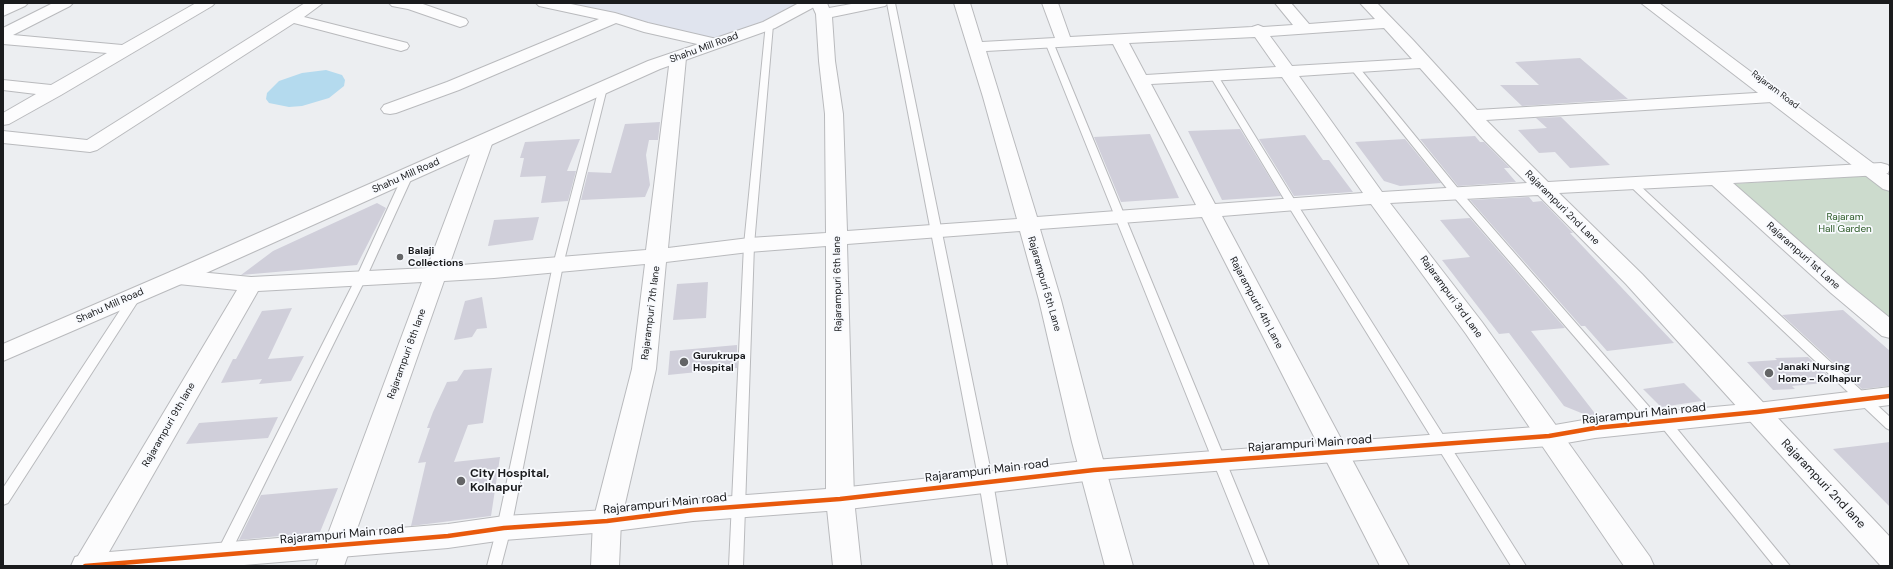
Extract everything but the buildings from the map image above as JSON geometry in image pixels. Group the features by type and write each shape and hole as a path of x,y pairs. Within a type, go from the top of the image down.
{"street":[{"path":"3,11 16,3"},
{"path":"3,34 65,3"},
{"path":"3,120 171,22 207,3"},
{"path":"3,137 90,146 315,3"},
{"path":"397,3 460,22"},
{"path":"544,3 615,18 644,27 715,43"},
{"name":"Shahu Mill Road","path":"3,353 178,277 654,65 678,58 818,6 880,3"},
{"name":"Rajarampuri 5th Lane","path":"962,3 992,97 1027,224 1050,300 1085,442 1094,470 1118,566"},
{"path":"1050,3 1056,42"},
{"path":"1283,3 1305,29"},
{"name":"Rajarampuri 2nd Lane","path":"1368,3 1472,116 1634,279 1757,412"},
{"path":"1649,3 1772,97 1883,175"},
{"name":"Rajaram Road","path":"1662,3 1883,175"},
{"name":"Rajarampuri 6th lane","path":"818,6 834,114 840,499 847,566"},
{"path":"291,18 401,46"},
{"path":"390,109 453,86 615,18"},
{"path":"976,46 1258,30 1305,29 1387,23"},
{"name":"Rajarampuri 3rd Lane","path":"1258,30 1376,198 1474,328 1640,566"},
{"name":"Rajarampurti 4th Lane","path":"1118,38 1395,566"},
{"path":"3,39 125,50"},
{"name":"Rajarampuri 7th lane","path":"605,566 607,521 644,370 658,256 667,151 678,58"},
{"path":"1140,80 1424,63"},
{"path":"3,85 55,91"},
{"path":"1472,116 1772,97"},
{"name":"Rajarampuri 8th lane","path":"334,555 484,141"},
{"path":"178,277 251,284 435,275 658,256 749,245 1376,198 1717,179 1883,175"},
{"name":"Rajarampuri 1st Lane","path":"1717,179 1839,288 1890,330"},
{"name":"Rajarampuri 9th lane","path":"86,566 251,284"},
{"name":"Rajarampuri Main road","path":"86,566 334,555 504,528 607,521 693,510 840,499 1094,470 1549,436 1595,428 1757,412 1796,406 1890,396"},
{"name":"Rajarampuri 2nd lane","path":"1757,412 1890,556"}],"lane":[{"path":"891,3 986,482 1000,566"},
{"path":"736,566 749,245 769,25"},
{"path":"1056,42 1119,217 1262,566"},
{"path":"1354,67 1457,194 1660,422 1783,566"},
{"path":"1214,76 1292,204 1519,566"},
{"path":"494,566 504,528 558,264 603,88"},
{"path":"220,560 360,278 408,175"},
{"path":"1633,184 1890,425"},
{"path":"3,499 136,295"}],"shaded area":[{"path":"544,3 811,3 715,43"}],"green space":[{"name":"Rajaram Hall Garden","path":"1873,175 1890,187 1890,320 1732,184"}],"water":[{"path":"326,70 342,75 345,80 344,86 329,98 302,106 289,107 269,103 266,99 267,93 279,81 302,73"}],"cycle path":[{"path":"85,566 448,536 504,528 607,521 693,510 840,499 1094,470 1549,436 1595,428 1757,412 1796,406 1890,396"}],"place":[{"name":"Balaji Collections","path":"400,257"},
{"name":"Gurukrupa Hospital","path":"684,362"},
{"name":"Janaki Nursing Home - Kolhapur","path":"1769,373"},
{"name":"City Hospital, Kolhapur","path":"461,481"}]}
